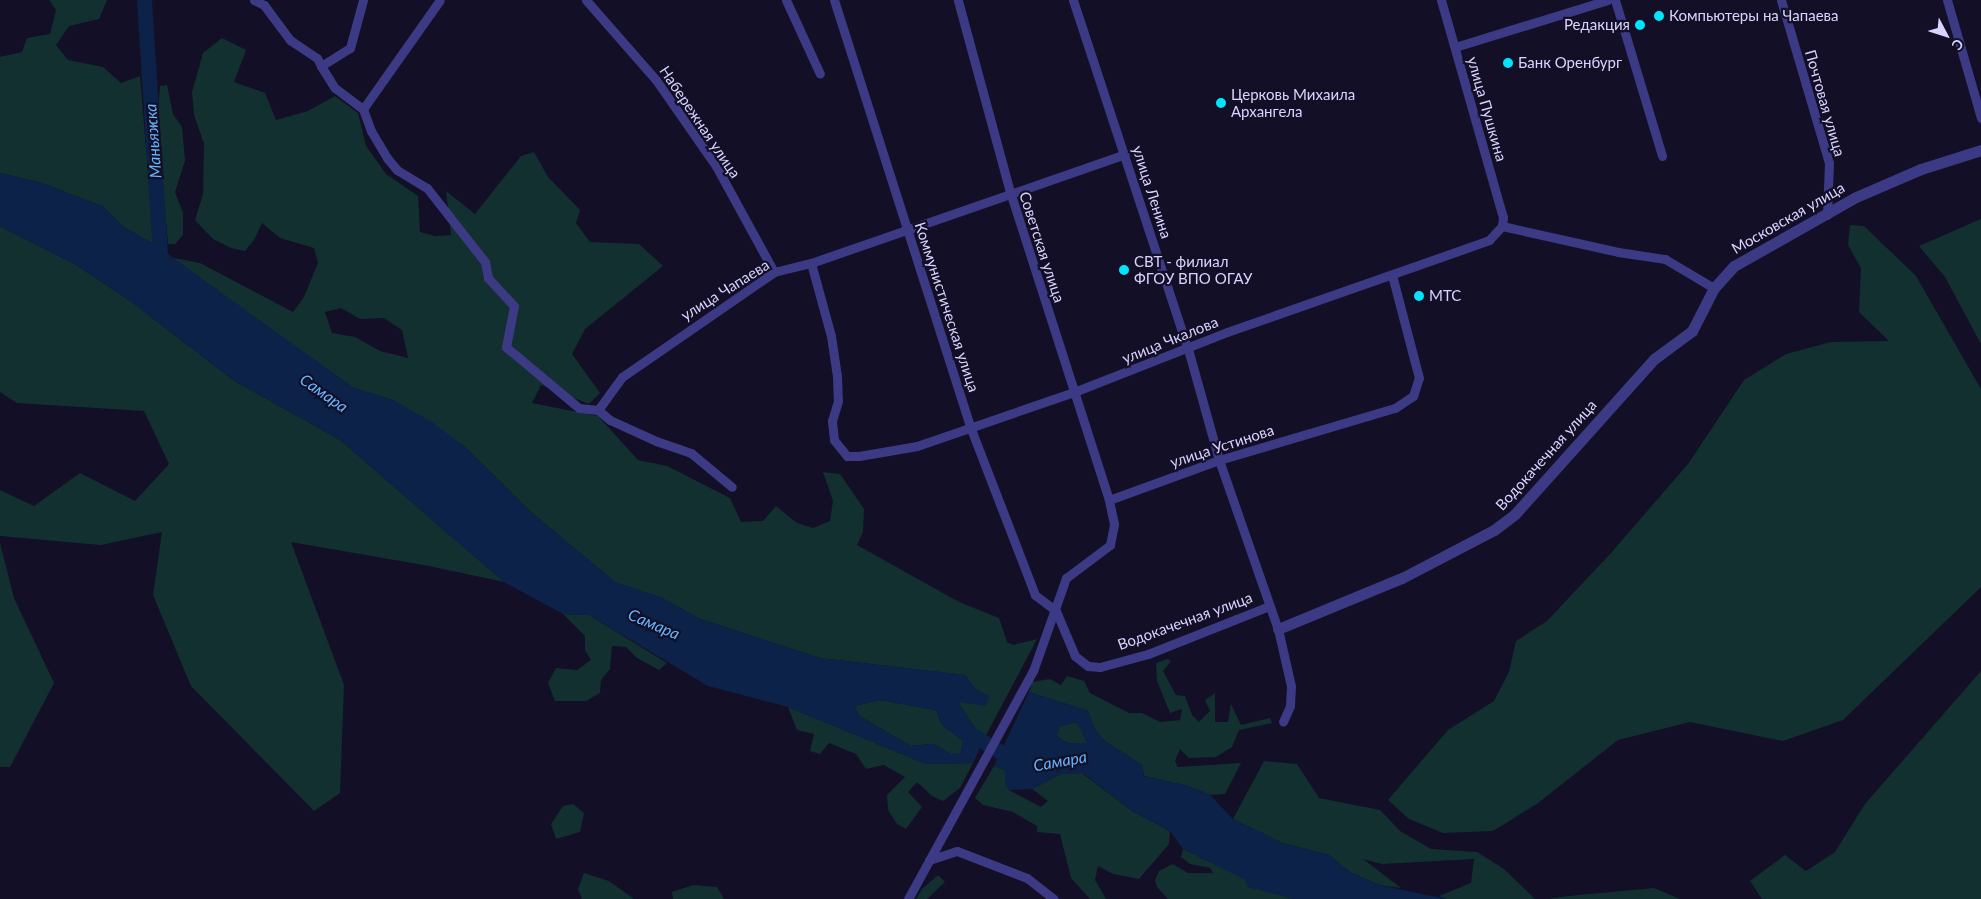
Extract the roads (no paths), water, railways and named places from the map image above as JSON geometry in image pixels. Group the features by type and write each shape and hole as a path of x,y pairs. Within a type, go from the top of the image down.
{"street":[{"path":"254,0 264,5 290,40 317,58 336,88 363,109 387,158 397,170 427,188 485,262 488,278 514,306 506,347 579,408 598,410 610,420 656,442 691,453 732,487"},
{"path":"321,66 350,48 363,0"},
{"path":"363,109 440,0"},
{"name":"Набережная улица","path":"586,0 656,80 716,166 774,272"},
{"path":"786,0 820,74"},
{"name":"Коммунистическая улица","path":"834,0 971,428 1035,595 1056,611"},
{"name":"Советская улица","path":"958,0 1010,192 1109,500"},
{"name":"улица Ленина","path":"1074,0 1188,349 1219,460 1278,629 1291,686 1290,706 1283,722"},
{"name":"улица Пушкина","path":"1441,0 1503,217 1502,226"},
{"path":"1455,47 1608,0"},
{"path":"1615,0 1662,156"},
{"name":"Почтовая улица","path":"1780,0 1829,163 1827,215"},
{"path":"1946,0 1981,118"},
{"name":"Московская улица","path":"1714,288 1734,266 1772,243 1872,190 1921,169 1981,150"},
{"name":"улица Чапаева","path":"598,410 622,376 774,272 811,262 907,227 1125,154"},
{"path":"1502,226 1618,252 1665,259 1714,288"},
{"name":"улица Чкалова","path":"811,262 832,336 838,401 832,421 834,440 841,452 847,456 859,456 917,446 1074,392 1489,240 1502,226"},
{"name":"улица Устинова","path":"1109,500 1219,460 1395,408 1413,396 1419,378 1392,275"},
{"name":"Водокачечная улица","path":"1278,629 1402,578 1494,530 1515,514 1654,359 1692,331 1714,288"},
{"path":"908,899 1033,671 1056,611 1066,578 1110,545 1114,524 1109,500"},
{"name":"Водокачечная улица","path":"1056,611 1075,656 1088,666 1100,667 1148,654 1269,606"},
{"path":"929,860 957,851 1027,878 1054,899"}],"water":[{"path":"0,173 42,183 102,206 125,228 154,244 354,388 393,400 432,422 465,447 531,512 615,582 660,597 700,619 820,658 965,675 976,690 990,696 985,706 958,702 983,741 973,763 926,764 788,707 708,686 589,615 563,614 504,582 340,440 233,380 133,303 76,265 0,226","holes":["880,700 936,710 942,725 963,741 961,753 951,754 933,744 911,746 859,716 854,706"]},
{"path":"1029,692 1088,711 1095,730 1105,741 1142,765 1144,776 1188,786 1210,795 1233,819 1282,843 1329,855 1350,872 1379,885 1447,899 1294,899 1248,887 1244,879 1183,849 1170,831 1132,811 1083,773 1061,774 1032,789 1009,790 1005,783 1005,770 994,766","holes":["1077,722 1087,743 1068,743 1057,736 1060,726"]}],"waterway":[{"name":"Маньяжка","path":"144,0 161,268"},
{"name":"Самара","path":"968,732 1018,763"}],"place":[{"name":"Компьютеры на Чапаева","path":"1659,16"},
{"name":"Редакция","path":"1640,25"},
{"name":"Банк Оренбург","path":"1508,63"},
{"name":"Церковь Михаила Архангела","path":"1221,103"},
{"name":"СВТ - филиал ФГОУ ВПО ОГАУ","path":"1124,270"},
{"name":"МТС","path":"1419,296"}]}
